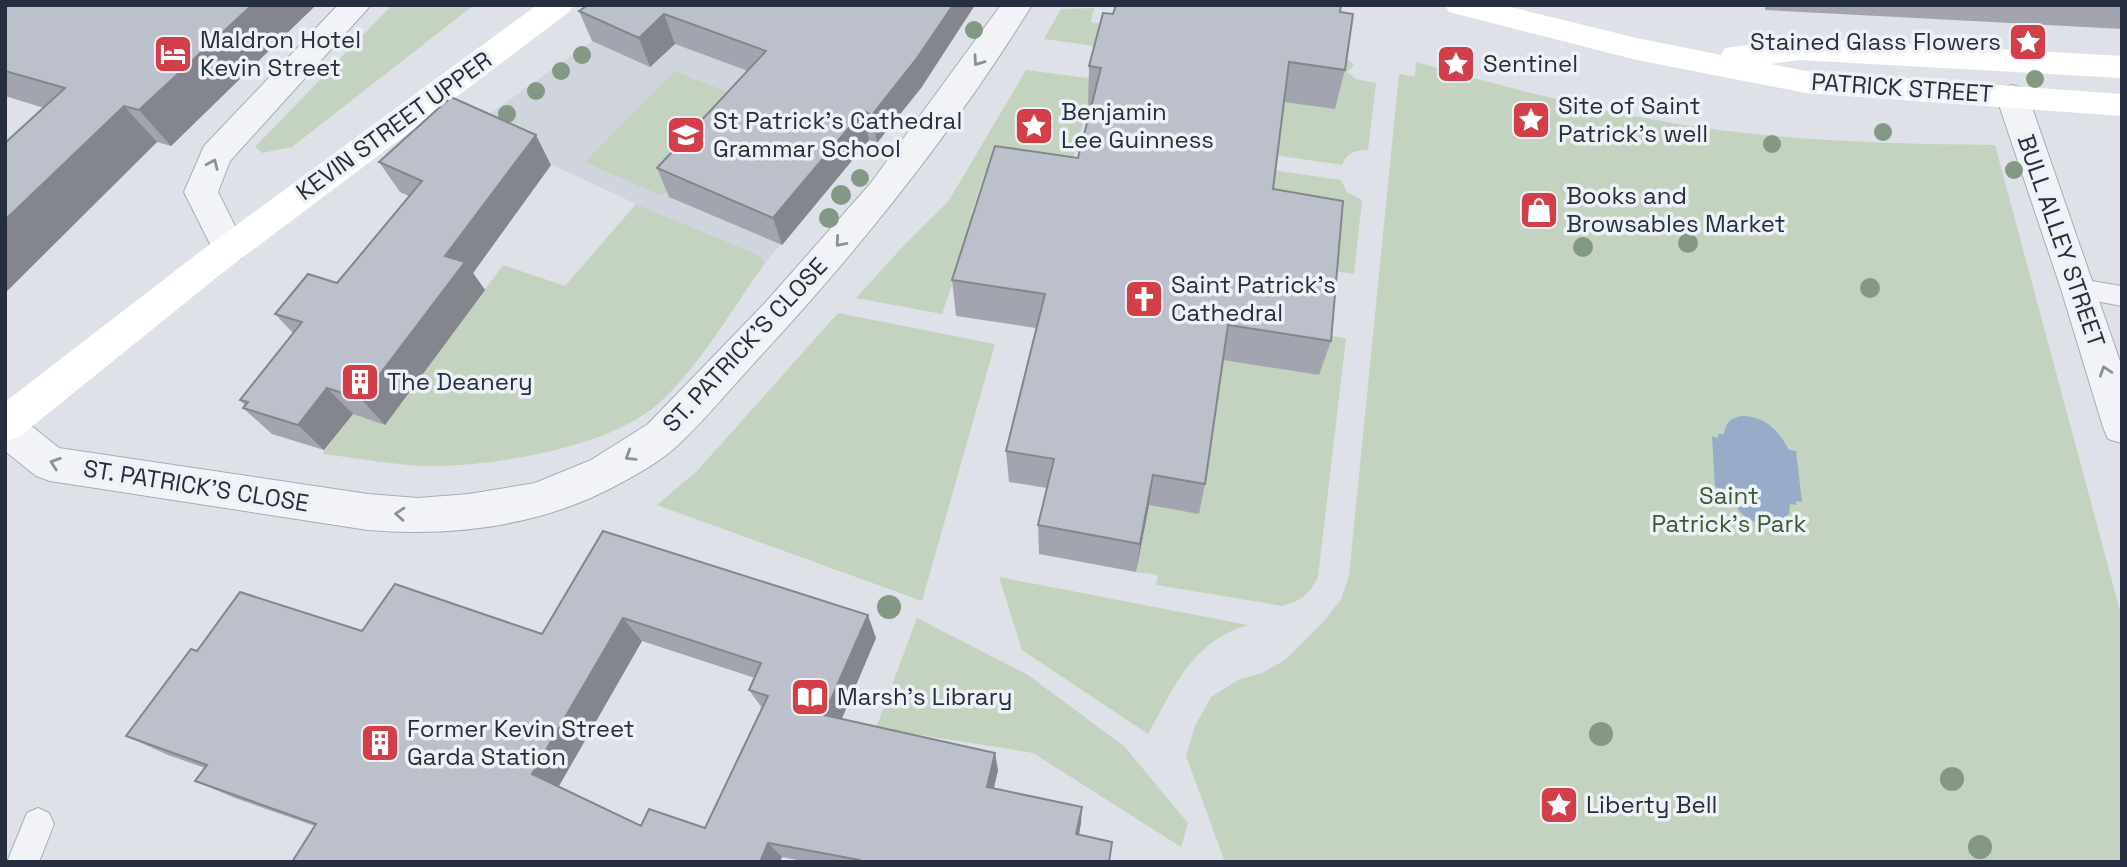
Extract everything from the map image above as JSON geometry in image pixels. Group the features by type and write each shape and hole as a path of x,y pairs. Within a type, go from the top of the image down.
{"main road":[{"name":"KEVIN STREET UPPER","path":"5,426 229,248 558,5"},
{"name":"PATRICK STREET","path":"1460,5 1637,49 1685,56 1806,82 2122,104"},
{"name":"PATRICK STREET","path":"1685,56 1753,56 1799,49 2122,67"}],"street":[{"path":"229,248 201,192 216,155 356,5"},
{"name":"ST. PATRICK'S CLOSE","path":"5,426 50,464 368,512 418,516 468,512 538,500 605,472 662,436 776,314 882,193 1017,5"},
{"name":"BULL ALLEY STREET","path":"2012,96 2079,289 2122,427"}],"lane":[{"path":"2079,289 2122,296"},
{"path":"23,862 38,824"}],"shaded area":[{"name":"St Patrick's Cathedral Grammar School","path":"622,20 924,78 918,91 877,143 853,159 765,263 761,256 636,204 471,127"}],"green space":[{"path":"392,5 474,5 292,147 262,153 255,147"},
{"path":"1094,8 1091,22 1116,26 1109,48 1044,39 1061,9"},
{"path":"1343,54 1354,65 1347,72 1356,79 1376,83 1368,150 1352,153 1342,165 1274,155 1266,98"},
{"name":"Saint Patrick's Park","path":"1416,62 1571,102 1689,125 1761,135 1828,140 1995,145 2122,618 2122,862 1225,862 1186,756 1195,726 1211,697 1238,680 1262,673 1285,660 1325,620 1341,599 1349,576 1399,74 1415,77"},
{"path":"1026,70 1095,79 1067,182 986,170 971,214 976,215 942,314 856,298 948,202"},
{"path":"674,71 750,101 662,196 585,162"},
{"path":"1272,170 1341,180 1347,192 1362,200 1354,274 1329,270 1253,176"},
{"path":"636,204 761,256 765,263 701,355 658,404 612,432 584,442 494,462 426,466 322,454 353,414 385,424 503,265 565,286"},
{"path":"838,313 995,344 922,601 657,505 697,471"},
{"path":"1324,335 1346,338 1318,577 1311,588 1304,596 1282,606 1156,585 1158,575 1136,572 1149,505 1221,359 1319,375"},
{"path":"999,577 1248,625 1229,632 1199,654 1177,683 1148,734 1022,650"},
{"path":"917,618 1028,675 1125,747 1188,823 1181,847 1033,753 876,728"}],"water":[{"path":"1741,416 1765,422 1776,431 1789,450 1796,451 1802,502 1790,504 1789,514 1773,525 1749,519 1727,494 1715,487 1712,436 1718,438 1718,434 1724,434 1729,422"}],"building":[{"path":"5,5 252,5 139,110 124,106 5,220 5,143 65,88 5,71"},
{"path":"588,5 953,5 917,58 872,115 863,111 773,218 657,168 766,51 664,14 639,38 579,11"},
{"name":"Saint Patrick's Cathedral","path":"1116,5 1341,5 1340,12 1353,14 1345,70 1289,62 1273,189 1343,201 1331,341 1228,325 1205,484 1153,475 1140,544 1038,525 1054,459 1006,451 1045,294 952,280 995,146 1078,158 1101,68 1089,66 1103,13 1113,14"},
{"path":"451,97 536,135 445,256 465,262 361,399 327,388 298,425 243,408 248,402 240,400 302,322 275,314 308,274 337,283 422,181 379,162"},
{"path":"603,531 868,615 824,715 995,753 987,787 1082,807 1076,834 1112,842 1109,862 860,862 768,843 760,862 292,862 316,824 195,781 207,765 126,736 191,649 197,651 240,592 362,631 395,584 542,634","holes":["623,618 761,663 749,690 768,696 705,828 649,809 641,826 532,774"]}],"place":[{"name":"Stained Glass Flowers","path":"2028,42"},
{"name":"Maldron Hotel Kevin Street","path":"173,54"},
{"name":"Sentinel","path":"1456,64"},
{"name":"Site of Saint Patrick's well","path":"1531,120"},
{"name":"Benjamin Lee Guinness","path":"1034,126"},
{"name":"St Patrick's Cathedral Grammar School","path":"686,135"},
{"name":"Books and Browsables Market","path":"1539,210"},
{"name":"Saint Patrick's Cathedral","path":"1144,299"},
{"name":"The Deanery","path":"360,382"},
{"name":"Marsh's Library","path":"810,697"},
{"name":"Former Kevin Street Garda Station","path":"380,743"},
{"name":"Liberty Bell","path":"1559,805"}]}
